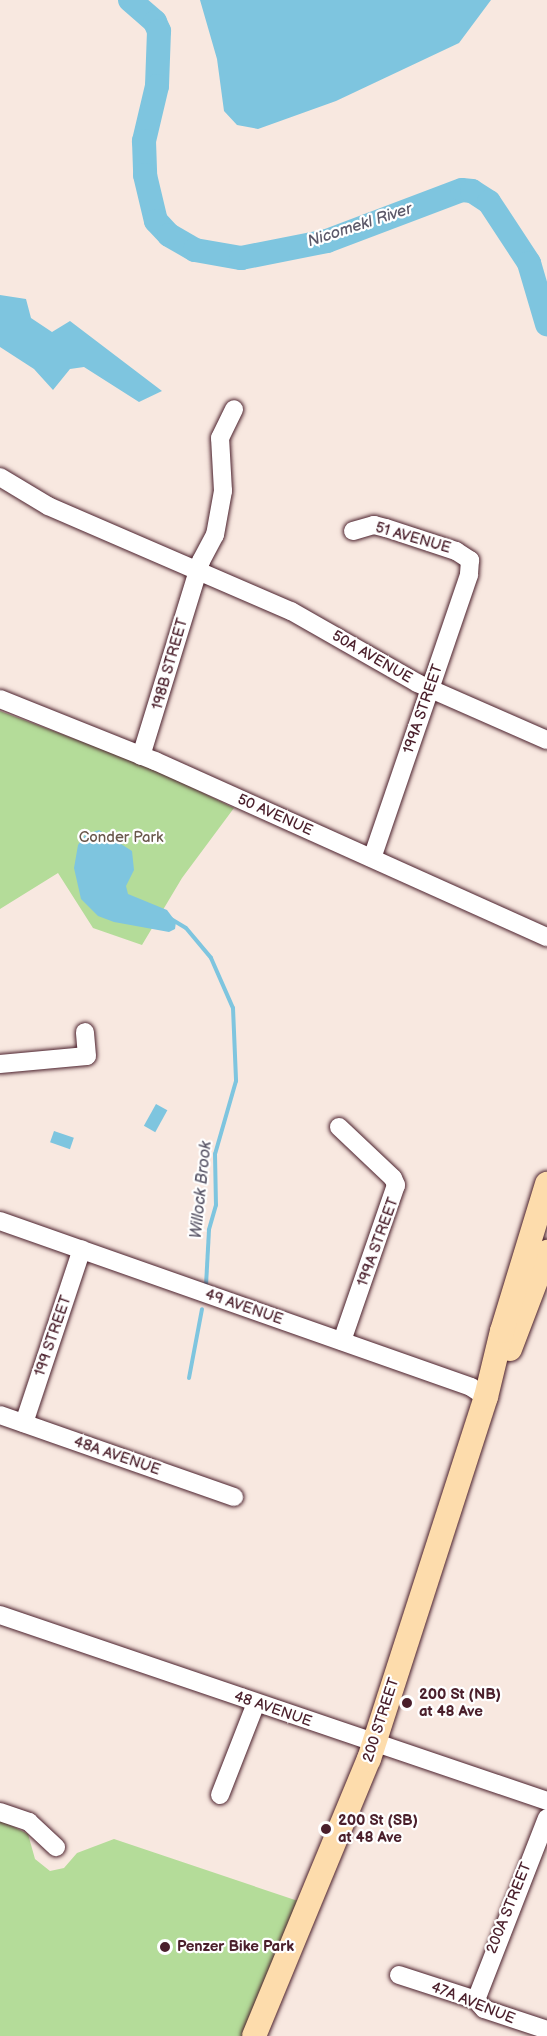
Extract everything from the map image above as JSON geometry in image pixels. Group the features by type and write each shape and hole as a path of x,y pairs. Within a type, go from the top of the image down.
{"main road":[{"name":"200 STREET","path":"254,2036 373,1742 486,1397 502,1330 547,1184"},
{"name":"200 STREET","path":"486,1397 517,1334 547,1252"}],"street":[{"path":"198,572 215,535 223,490 220,438 234,409"},
{"name":"50A AVENUE","path":"0,477 48,506 291,611 430,689 547,741"},
{"name":"51 AVENUE","path":"353,531 374,525 456,550 470,560"},
{"name":"199A STREET","path":"372,858 469,575 470,560"},
{"name":"198B STREET","path":"141,756 198,572"},
{"name":"50 AVENUE","path":"0,699 141,756 547,937"},
{"path":"0,1064 87,1056 85,1032"},
{"name":"199A STREET","path":"339,1127 393,1178 396,1185 342,1341"},
{"name":"49 AVENUE","path":"0,1221 471,1387 486,1397"},
{"name":"199 STREET","path":"24,1423 82,1249"},
{"name":"48A AVENUE","path":"0,1415 234,1497"},
{"name":"48 AVENUE","path":"0,1615 547,1801"},
{"path":"220,1796 256,1703"},
{"path":"0,1812 29,1822 56,1847"},
{"name":"200A STREET","path":"476,2000 547,1818"},
{"name":"47A AVENUE","path":"399,1975 476,2000 484,2009 547,2030"}],"green space":[{"name":"Conder Park","path":"0,711 152,768 234,808 182,878 142,945 93,928 58,873 0,909"},
{"path":"0,1820 28,1834 35,1859 50,1871 64,1868 77,1853 114,1839 298,1901 244,2036 0,2036"}],"water":[{"path":"200,0 491,0 459,43 336,101 258,129 237,125 224,111 217,59"},
{"path":"0,295 26,299 31,318 52,332 70,321 162,391 139,402 84,367 70,369 53,390 34,369 0,347"},
{"path":"99,830 132,851 134,870 126,886 128,894 167,910 176,922 175,929 169,932 114,922 98,916 81,899 74,868 78,845 85,835"},
{"path":"156,1104 167,1110 155,1132 144,1126"},
{"path":"54,1131 74,1138 70,1149 50,1142"}],"waterway":[{"name":"Nicomekl River","path":"130,0 155,22 159,31 157,86 144,141 145,175 156,221 169,235 195,250 241,258 327,241 462,190 472,191 489,202 529,263 547,324"},
{"name":"Willock Brook","path":"171,919 186,928 211,958 233,1008 236,1081 215,1154 216,1205 209,1230 206,1286"},
{"name":"Willock Brook","path":"189,1378 202,1309"}],"place":[{"name":"200 St (NB) at 48 Ave","path":"407,1703"},
{"name":"200 St (SB) at 48 Ave","path":"326,1829"},
{"name":"Penzer Bike Park","path":"165,1947"}]}
